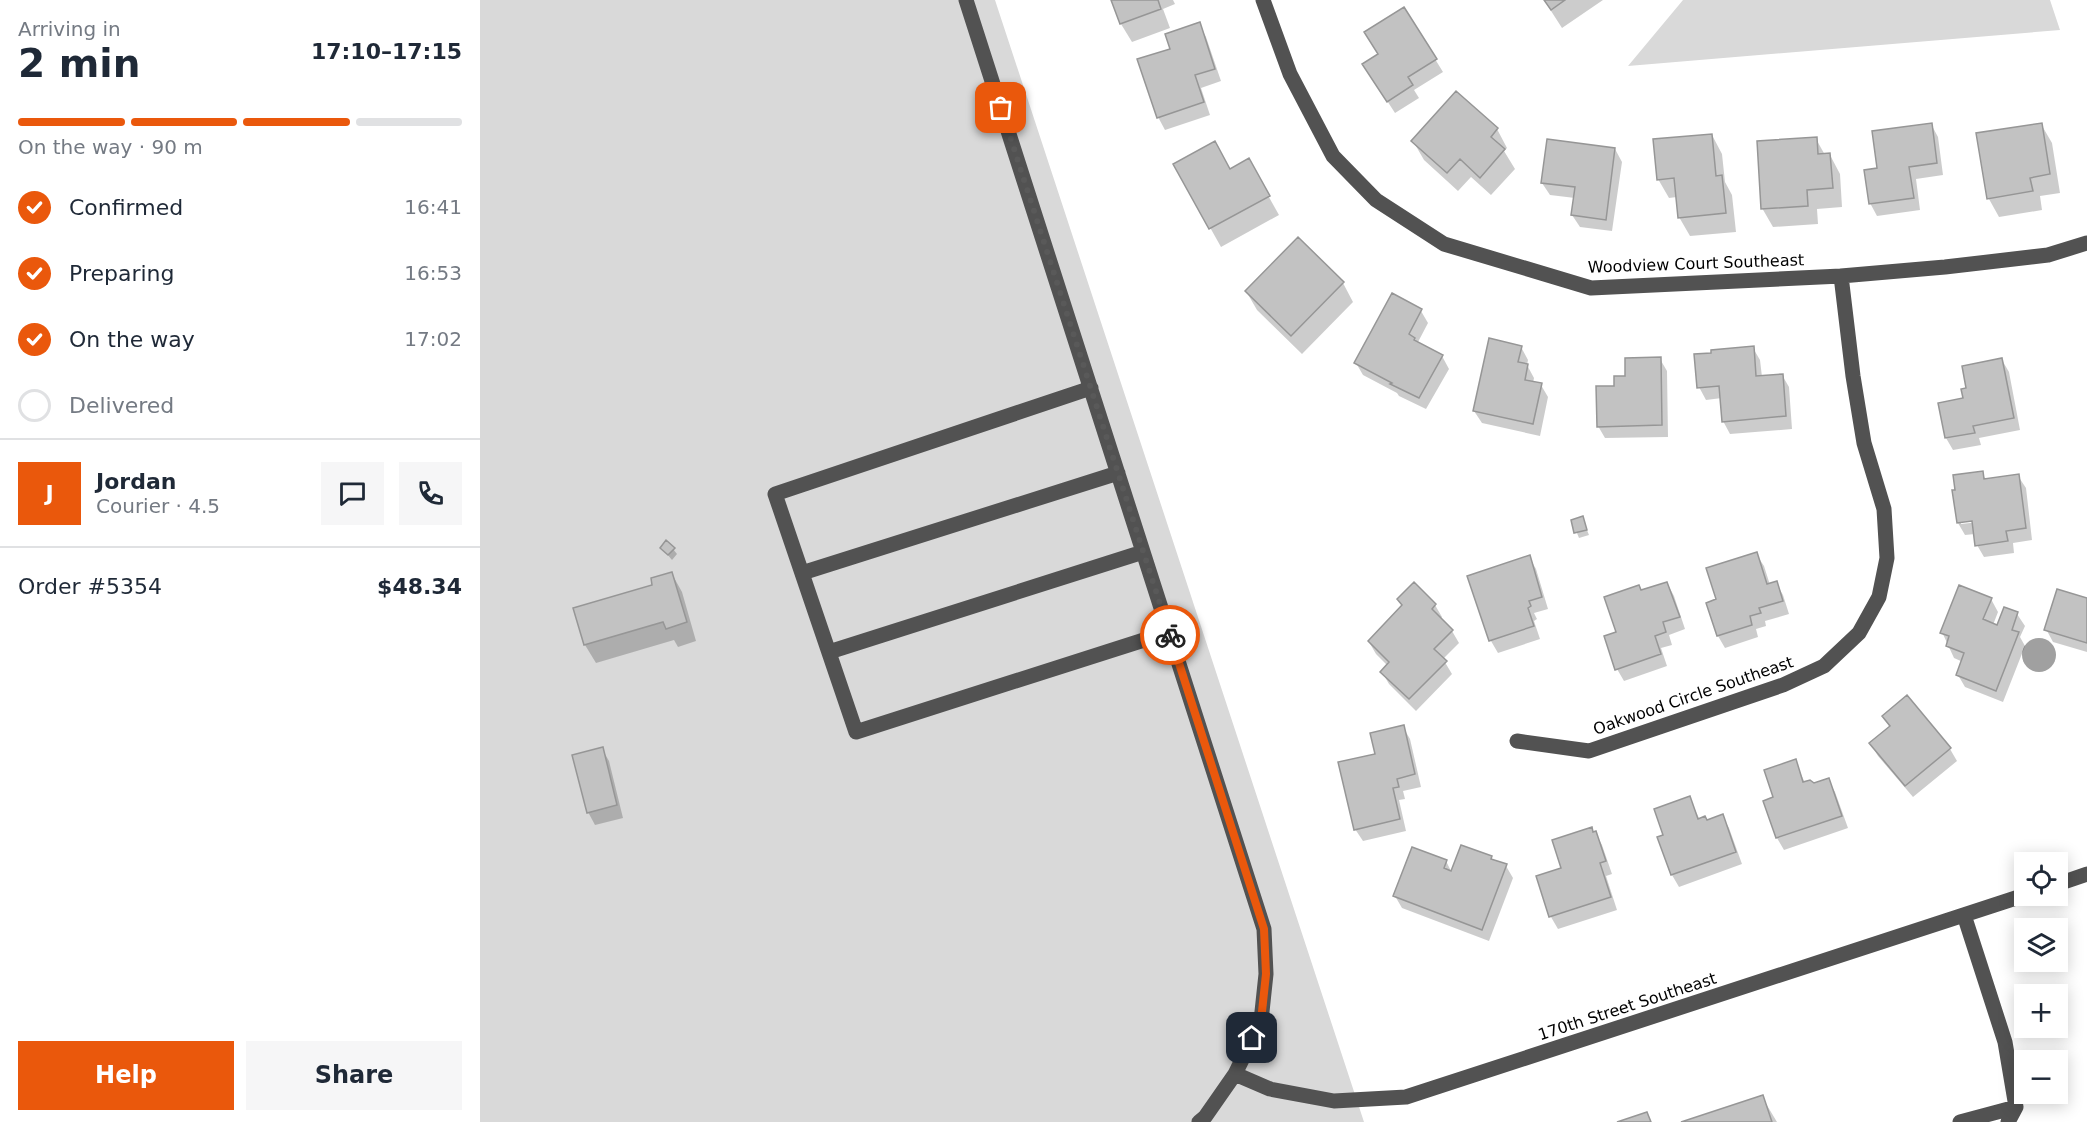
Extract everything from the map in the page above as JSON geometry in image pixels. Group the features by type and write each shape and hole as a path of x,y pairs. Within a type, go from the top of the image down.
{"street":[{"path":"966,0 1264,929 1266,974 1261,1021 1235,1074 1199,1122"},
{"name":"Woodview Court Southeast","path":"1263,0 1290,74 1333,156 1376,200 1444,244 1591,288 1841,276 1945,267 2048,255 2087,243"},
{"name":"Oakwood Circle Southeast","path":"1517,741 1589,751 1784,685 1824,666 1859,633 1879,597 1887,558 1884,509 1864,443 1841,276"},
{"path":"1091,388 775,494 856,732 1169,632"},
{"path":"802,573 1118,473"},
{"path":"829,652 1143,552"},
{"path":"2068,881 2087,874"},
{"name":"170th Street Southeast","path":"1235,1074 1270,1089 1334,1101 1406,1097 2014,899"},
{"path":"1964,915 2006,1042 2016,1107 2008,1122"},
{"path":"1960,1122 2016,1107"}],"shaded area":[{"path":"480,0 995,0 1364,1122 480,1122"},
{"path":"1683,0 2050,0 2060,30 1628,66"},
{"path":"2039,638 2051,643 2056,655 2051,667 2039,672 2027,667 2022,655 2027,643"}],"building":[{"path":"1111,0 1158,0 1161,9 1120,24"},
{"path":"1544,0 1565,0 1551,10"},
{"path":"1404,7 1437,59 1408,77 1413,85 1387,102 1362,64 1378,54 1364,32"},
{"path":"1200,22 1215,69 1195,75 1204,102 1157,118 1137,59 1170,49 1165,34"},
{"path":"1456,91 1498,128 1491,137 1505,149 1480,178 1460,159 1447,173 1411,141"},
{"path":"1932,123 1937,163 1909,167 1914,198 1869,204 1864,170 1877,168 1872,131"},
{"path":"2042,123 2050,174 2030,178 2033,191 1987,199 1976,133"},
{"path":"1712,134 1716,176 1722,175 1726,213 1678,218 1674,178 1657,180 1653,139"},
{"path":"1817,137 1818,154 1830,153 1833,188 1807,190 1808,206 1761,209 1757,141"},
{"path":"1547,139 1615,148 1606,220 1571,215 1575,187 1541,183"},
{"path":"1215,141 1230,169 1249,158 1270,196 1209,229 1173,164"},
{"path":"1298,237 1344,282 1291,336 1245,291"},
{"path":"1392,293 1422,309 1409,334 1415,338 1414,340 1443,355 1419,398 1354,363"},
{"path":"1489,338 1522,346 1518,362 1528,364 1525,380 1542,383 1533,424 1473,411"},
{"path":"1754,346 1756,376 1783,374 1786,416 1722,422 1719,386 1697,388 1694,354"},
{"path":"1661,357 1662,425 1597,427 1596,386 1614,386 1614,376 1625,376 1625,358"},
{"path":"2002,358 2014,418 1973,426 1975,433 1945,438 1938,403 1963,398 1961,389 1966,388 1962,366"},
{"path":"1983,471 1984,479 2019,474 2026,528 2006,531 2008,541 1975,546 1972,521 1957,523 1952,490 1955,490 1953,475"},
{"path":"1583,516 1587,530 1574,533 1571,520"},
{"path":"666,540 675,548 668,555 660,548"},
{"path":"1757,552 1767,584 1777,581 1783,601 1759,608 1761,613 1750,616 1752,625 1717,636 1706,603 1716,599 1706,568"},
{"path":"1530,555 1542,597 1529,601 1531,606 1528,608 1534,626 1489,641 1467,576"},
{"path":"672,572 687,622 666,629 663,622 584,645 573,608 652,585 651,578"},
{"path":"1414,582 1436,604 1432,609 1453,630 1434,649 1447,661 1409,699 1380,672 1389,662 1368,641 1402,605 1397,599"},
{"path":"1667,582 1680,617 1663,622 1666,632 1655,636 1661,654 1615,670 1604,636 1616,632 1604,597 1639,585 1641,590"},
{"path":"1959,585 1992,598 1983,619 1997,625 2004,607 2018,612 2012,630 2019,632 1996,691 1956,675 1964,653 1946,646 1949,636 1940,633"},
{"path":"2057,589 2087,598 2087,643 2044,630"},
{"path":"1907,695 1951,748 1905,786 1869,743 1890,726 1882,716"},
{"path":"1404,725 1415,774 1397,779 1399,787 1393,788 1400,819 1354,830 1338,762 1375,754 1370,733"},
{"path":"603,747 617,805 587,813 572,755"},
{"path":"1796,759 1803,782 1810,780 1814,783 1829,778 1842,816 1776,838 1763,801 1773,797 1764,770"},
{"path":"1690,796 1698,819 1705,816 1707,820 1723,814 1736,852 1671,875 1657,837 1663,835 1654,809"},
{"path":"1592,827 1593,832 1596,831 1606,861 1600,863 1611,897 1549,917 1536,876 1561,868 1552,840"},
{"path":"1461,845 1507,864 1482,930 1393,896 1412,847 1447,860 1444,868 1451,871"},
{"path":"1763,1095 1772,1122 1681,1122"},
{"path":"1647,1112 1651,1122 1617,1122"}],"way so far":[{"path":"1001,108 1170,635"}],"route":[{"path":"1170,635 1264,929 1266,974 1261,1021 1252,1038"}]}
